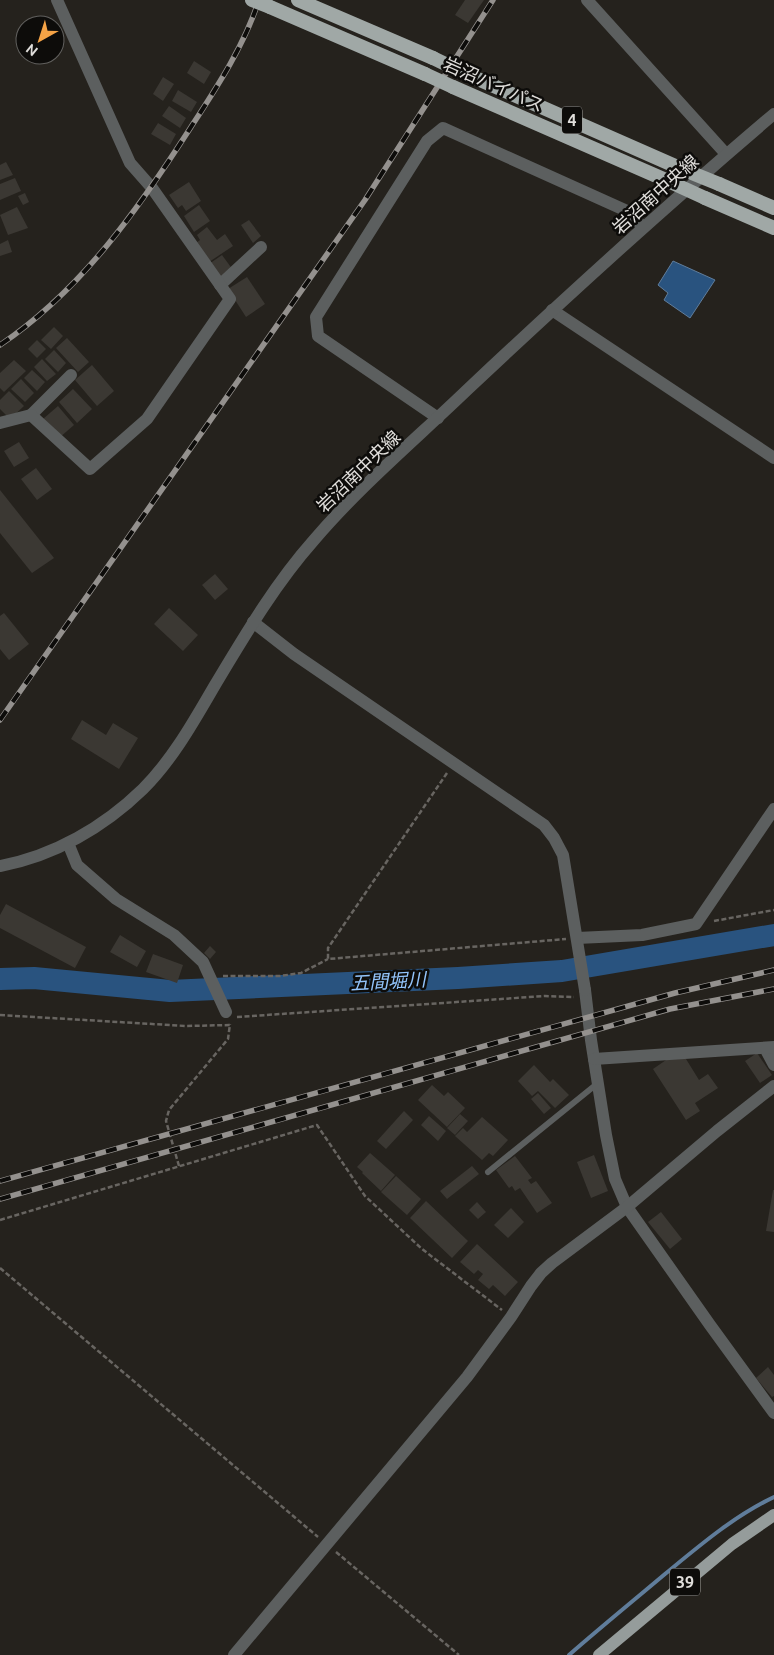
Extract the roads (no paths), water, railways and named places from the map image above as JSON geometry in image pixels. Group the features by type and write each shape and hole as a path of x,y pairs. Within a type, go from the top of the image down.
{"highway":[{"name":"岩沼バイパス","path":"252,0 774,228"},
{"name":"岩沼バイパス","path":"298,0 774,208"}],"main road":[{"name":"39","path":"599,1655 724,1550 774,1515"}],"street":[{"path":"31,415 90,469 147,419 230,299 152,188 130,163 57,0"},
{"path":"587,0 726,154"},
{"name":"岩沼南中央線","path":"0,866 40,855 68,843 100,824 145,787 164,765 190,728 253,622 280,582 314,540 354,497 552,310 726,154 774,114"},
{"path":"438,418 318,336 316,317 427,141 443,128 627,211 644,227"},
{"path":"220,285 261,247"},
{"path":"552,310 774,458"},
{"path":"0,423 31,415 71,375"},
{"path":"253,622 294,654 544,825 554,838 563,855 581,959 594,1059 615,1179 627,1206 774,1413"},
{"path":"577,938 642,935 696,924 774,809"},
{"path":"68,843 77,865 116,899 174,934 203,962 226,1012"},
{"path":"594,1059 769,1047 774,1065"},
{"path":"234,1655 468,1376 511,1318 531,1286 552,1262 627,1206 774,1086"}],"lane":[{"path":"488,1172 598,1083"}],"water":[{"path":"673,261 715,280 690,318 664,300 668,293 658,285"}],"waterway":[{"name":"五間堀川","path":"0,979 34,978 170,991 458,978 562,971 774,935"},
{"path":"569,1655 704,1542 731,1522 774,1497"}],"railway":[{"path":"0,345 30,323 83,273 107,246 151,188 238,50 259,0"},
{"path":"0,720 365,200 493,0"},
{"path":"0,1181 675,993 774,970"},
{"path":"0,1199 670,1009 774,989"}]}
